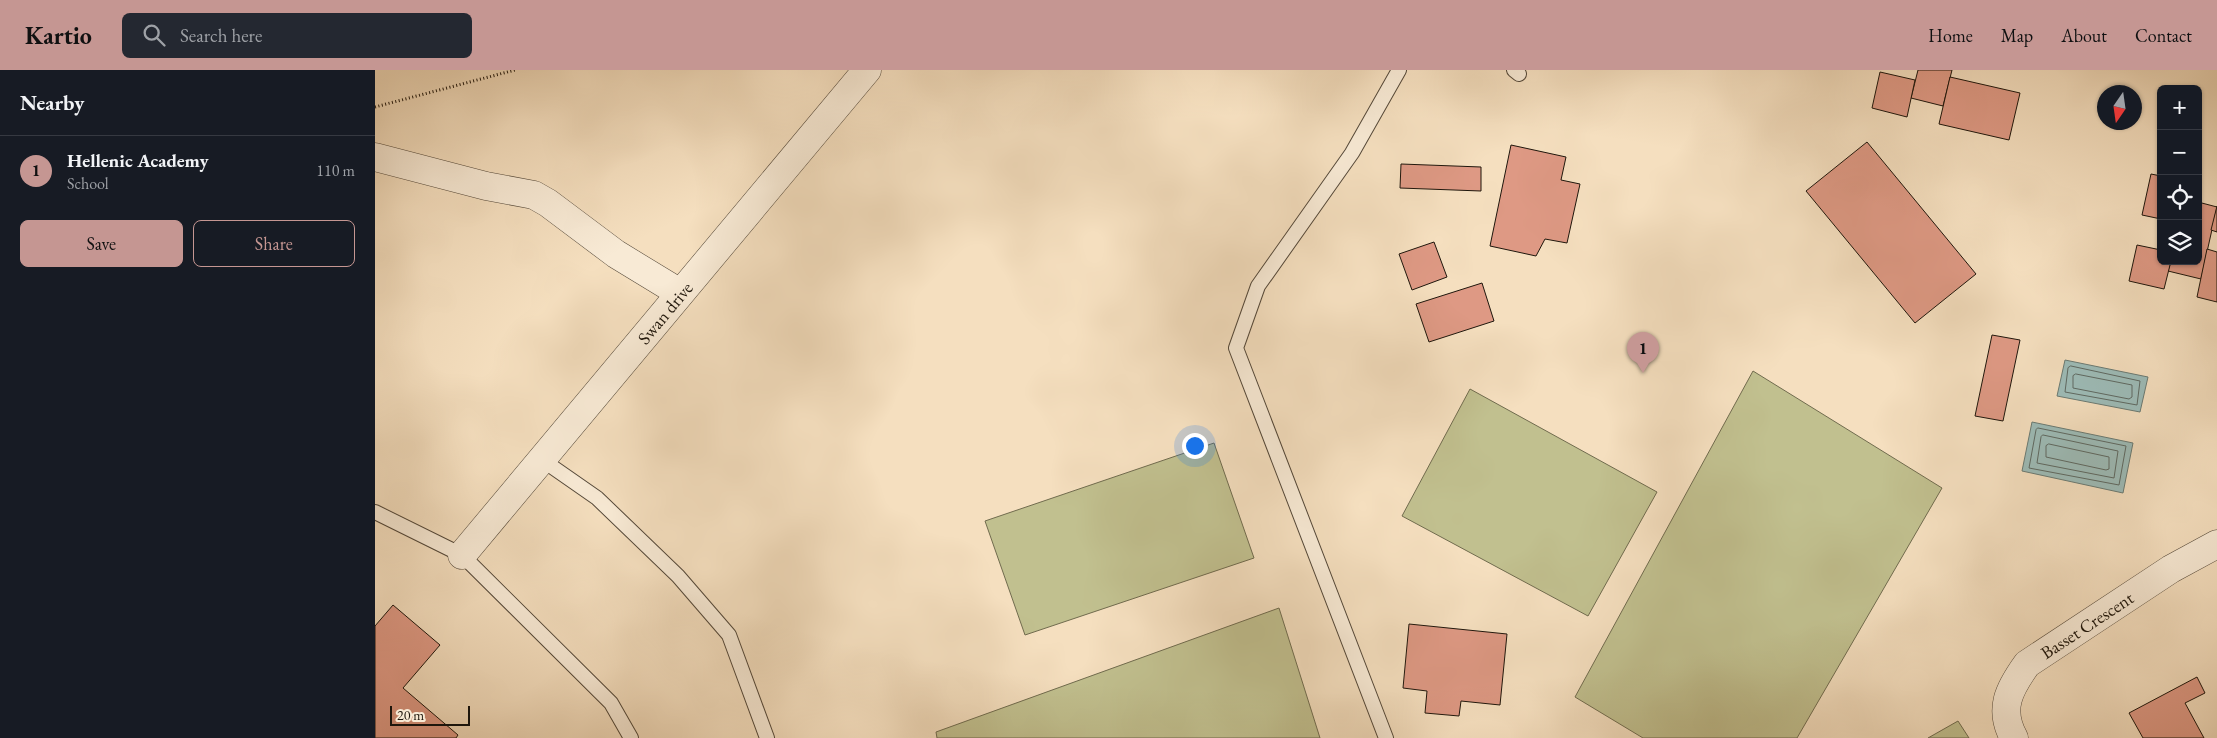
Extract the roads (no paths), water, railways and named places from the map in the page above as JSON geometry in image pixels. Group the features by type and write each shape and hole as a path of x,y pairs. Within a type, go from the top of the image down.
{"street":[{"name":"Swan drive","path":"462,555 867,70"},
{"path":"375,157 485,186 534,195 548,202 616,254 680,293"},
{"name":"Basset Crescent","path":"2015,738 2007,724 2006,704 2012,685 2027,664 2171,569 2217,544"}],"lane":[{"path":"1386,738 1236,348 1258,286 1352,153 1399,70"},
{"path":"541,459 597,498 678,576 729,635 767,738"},
{"path":"375,512 462,555 605,697 631,738"}],"water":[{"path":"2065,360 2148,377 2140,412 2057,396"},
{"path":"2032,422 2133,443 2123,493 2022,471"}],"place":[{"name":"Hellenic Academy","path":"1643,373"}]}
